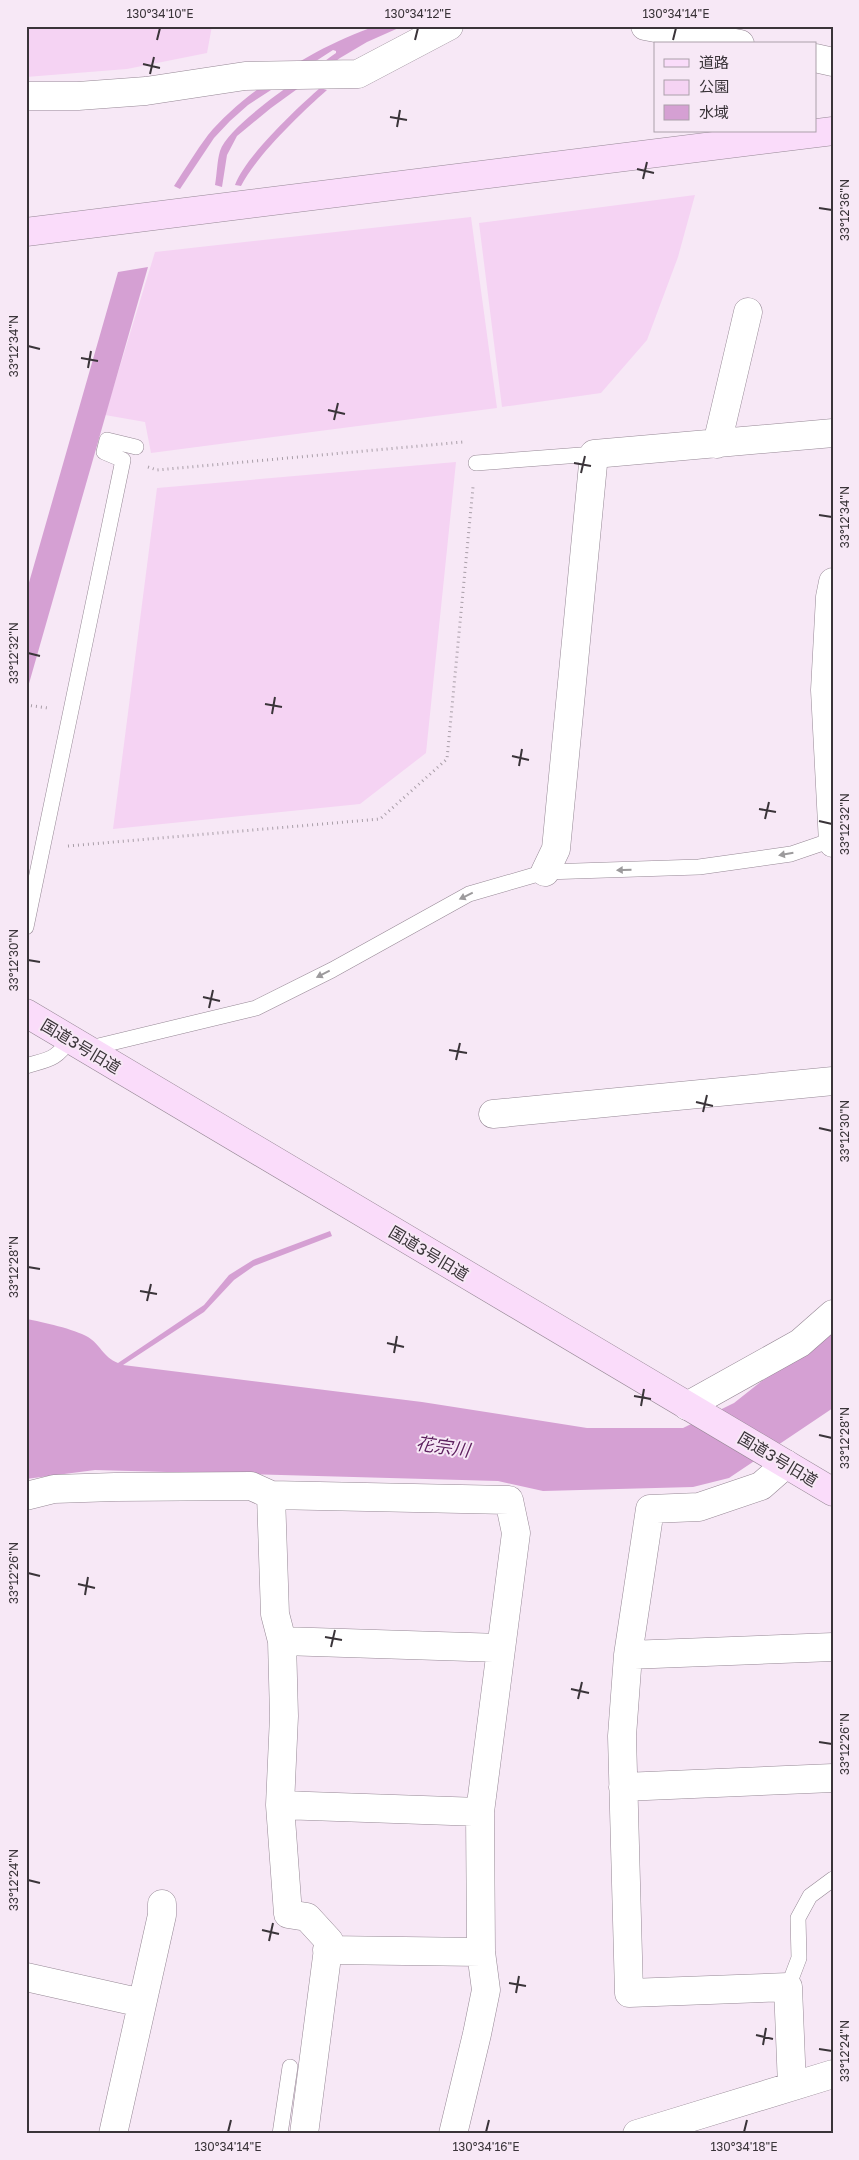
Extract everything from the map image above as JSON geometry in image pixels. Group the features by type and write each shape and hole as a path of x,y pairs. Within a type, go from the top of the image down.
{"street":[{"path":"26,96 78,96 146,91 245,76 358,74 449,26"},
{"path":"645,26 687,30 732,42"},
{"path":"816,58 833,62"},
{"path":"26,232 833,131"},
{"path":"718,444 748,312"},
{"path":"546,872 556,849 594,454 833,433"},
{"path":"833,582 830,597 825,690 833,841"},
{"name":"国道3号旧道","path":"26,1013 833,1492"},
{"path":"493,1114 833,1082"},
{"path":"692,1408 800,1343 833,1314"},
{"path":"783,1462 761,1486 700,1507 650,1509 628,1655 622,1736 629,1992 788,1987 792,2086"},
{"path":"26,1496 54,1489 251,1486 271,1495 509,1500 516,1533 480,1812 481,1952 486,1990 452,2134"},
{"path":"271,1495 276,1614 282,1641 284,1716 280,1805 288,1914 307,1918 328,1941 304,2134"},
{"path":"282,1641 501,1648"},
{"path":"628,1655 833,1647"},
{"path":"623,1787 833,1778"},
{"path":"280,1805 480,1812"},
{"path":"113,2134 162,1915 162,1904"},
{"path":"327,1950 481,1952"},
{"path":"26,1977 142,2003"},
{"path":"637,2134 833,2074"}],"lane":[{"path":"26,927 123,460 104,452 107,440 136,447"},
{"path":"476,463 594,454"},
{"path":"26,1066 50,1059 78,1044 256,1008 332,970 470,894 546,872 699,867 791,854 833,841"},
{"path":"788,1987 798,1958 798,1918 810,1896 833,1879"},
{"path":"280,2134 290,2067"}],"path":[{"path":"42,848 380,818 447,759 478,441 157,470 123,460"}],"green space":[{"path":"26,26 212,26 207,53 127,69 26,77"},
{"path":"695,195 678,257 647,340 601,393 502,407 479,223"},
{"path":"471,217 497,408 151,453 145,422 105,415 155,252"},
{"path":"456,462 426,753 360,804 113,829 157,488"}],"water":[{"path":"376,26 403,26 367,42 340,58 271,108 237,136 227,155 222,187 215,185 220,151 227,140 254,113 336,53 336,51 333,50 248,105 214,138 180,189 174,186 208,135 224,118 263,85 285,70 332,44"},
{"path":"320,88 327,90 268,148 241,186 235,185 260,147"},
{"path":"148,267 26,694 26,593 118,272"},
{"name":"花宗川","path":"330,1231 332,1236 254,1266 234,1280 204,1312 123,1365 422,1402 587,1428 683,1428 734,1403 833,1323 833,1408 729,1478 693,1487 543,1491 498,1481 95,1470 26,1479 26,1319 58,1326 82,1334 92,1340 118,1363 204,1305 229,1275 253,1260"}]}
